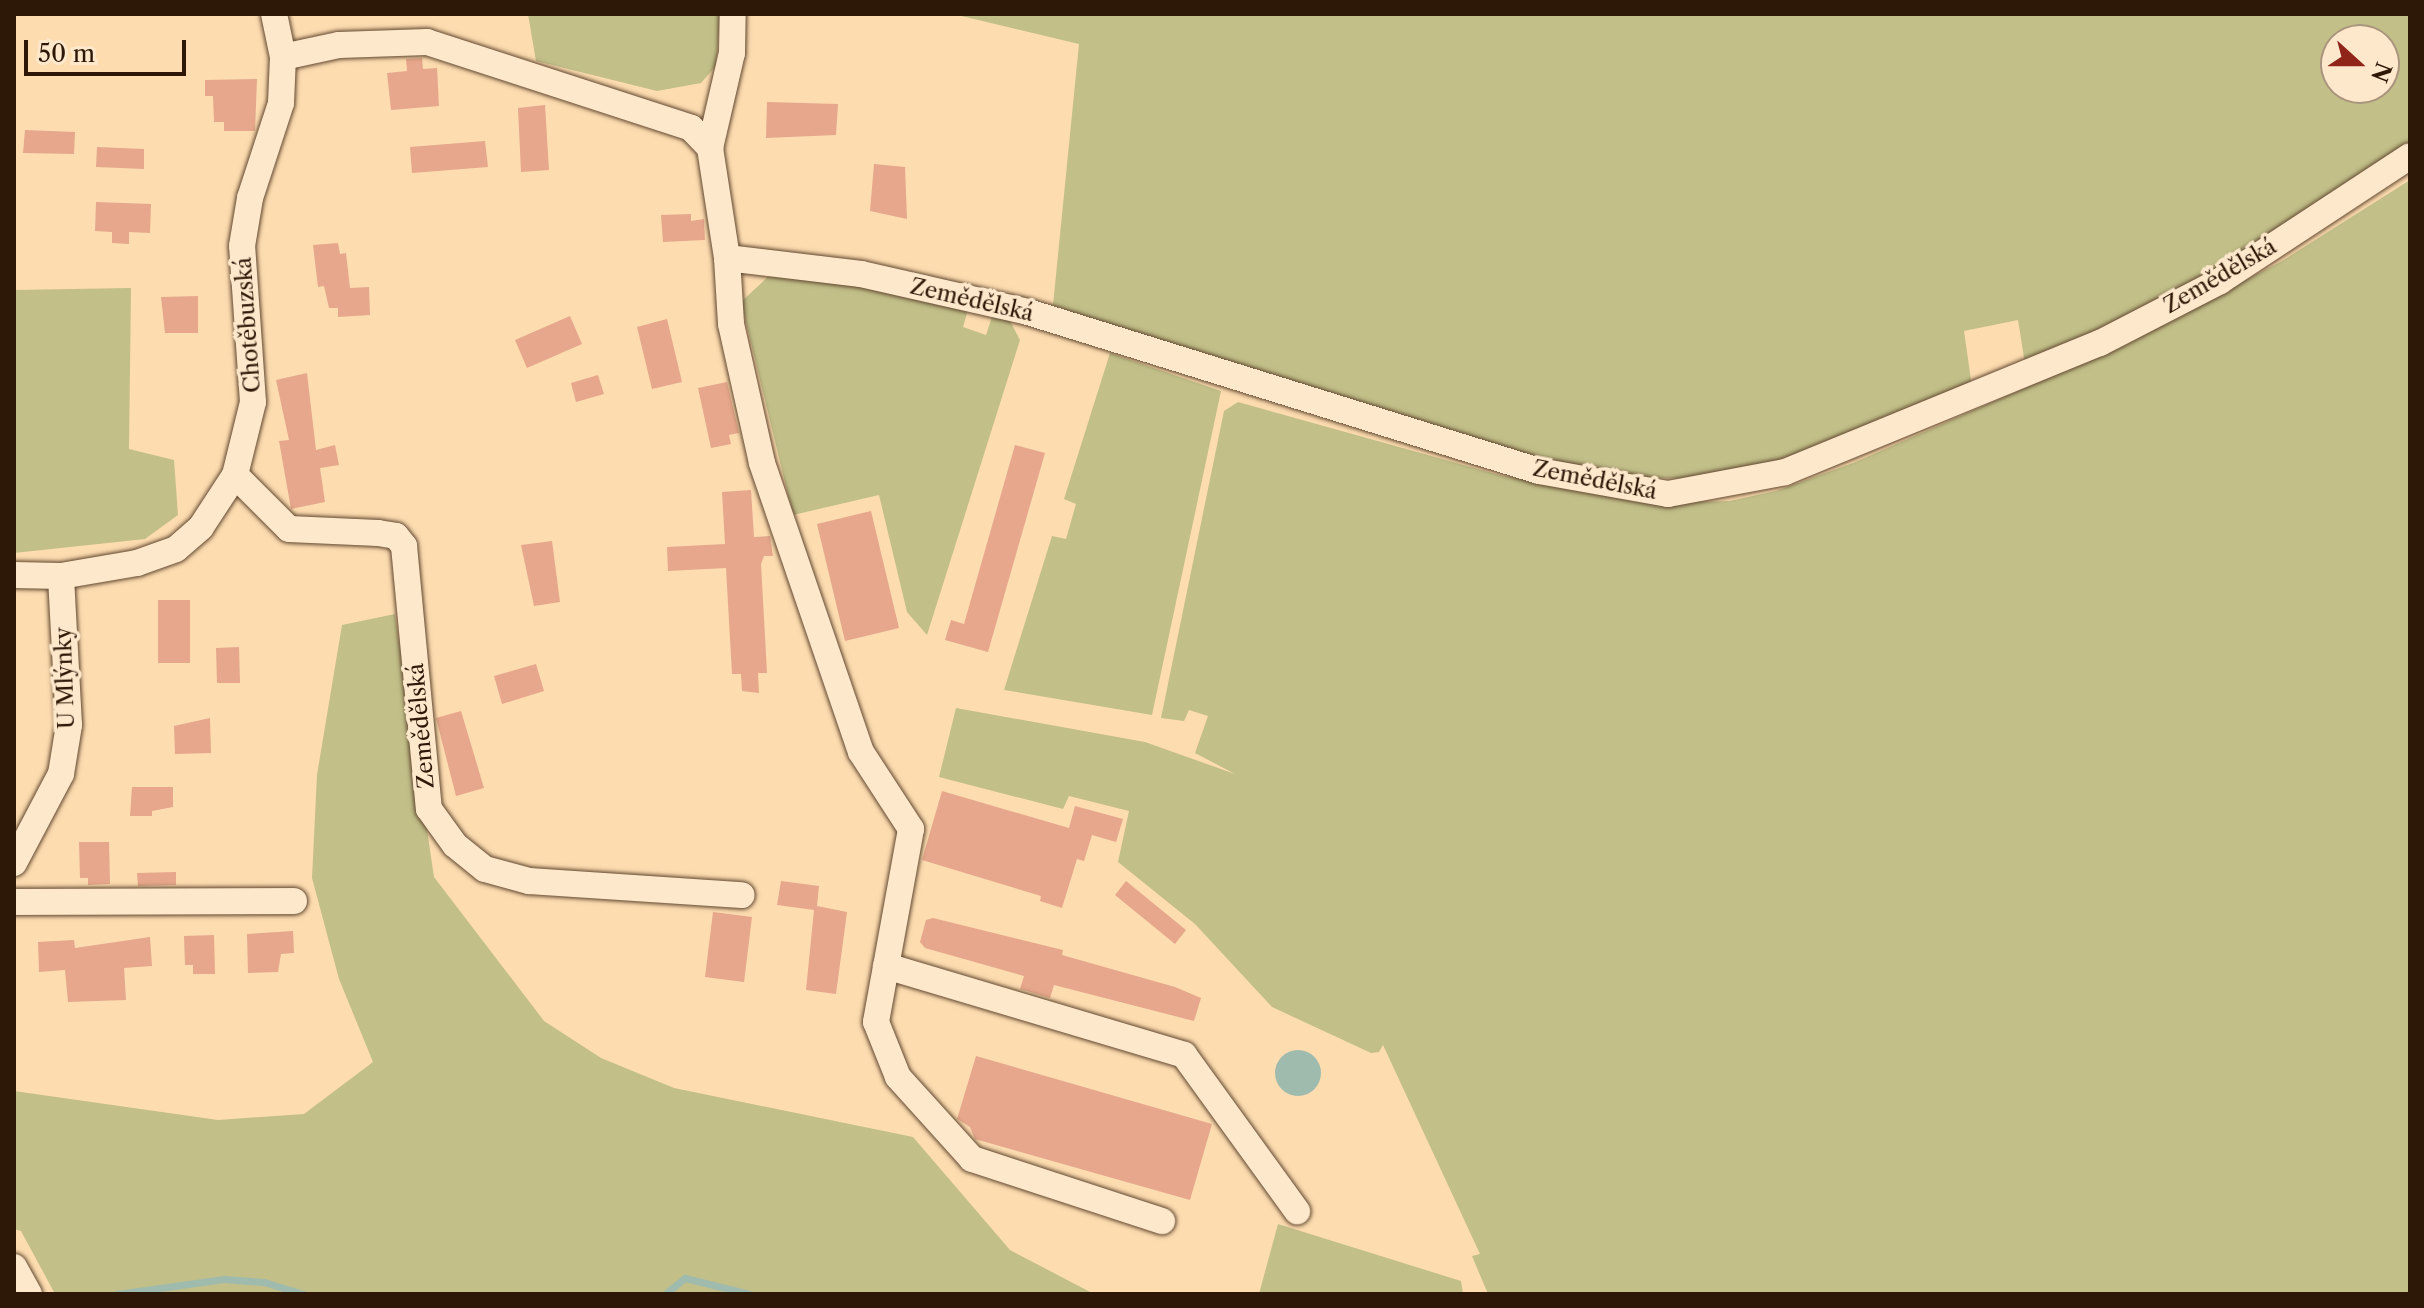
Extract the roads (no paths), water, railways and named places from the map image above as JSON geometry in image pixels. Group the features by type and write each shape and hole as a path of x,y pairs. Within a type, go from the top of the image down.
{"street":[{"name":"Chotěbuzská","path":"14,575 61,576 137,563 176,549 201,527 235,475 253,402 242,246 250,198 281,103 283,57 274,14"},
{"path":"733,14 732,53 710,148 727,258 731,324 762,463 861,752 911,829 876,1022 898,1077 972,1159 1162,1221"},
{"path":"283,57 339,45 427,42 691,128 710,148"},
{"name":"Zemědělská","path":"727,258 861,274 1028,312 1539,471 1668,494 1785,472 2100,343 2220,281 2410,156"},
{"name":"Zemědělská","path":"235,475 289,529 378,533 396,536 404,546 429,809 455,845 485,869 529,881 742,895"},
{"name":"U Mlýnky","path":"14,863 61,774 69,725 61,576"},
{"path":"14,902 294,901"},
{"path":"886,966 1184,1055 1297,1211"},
{"path":"14,1267 29,1294"}],"waterway":[{"path":"665,1294 685,1278 749,1294"},
{"path":"117,1294 224,1279 264,1282 303,1294"}]}
